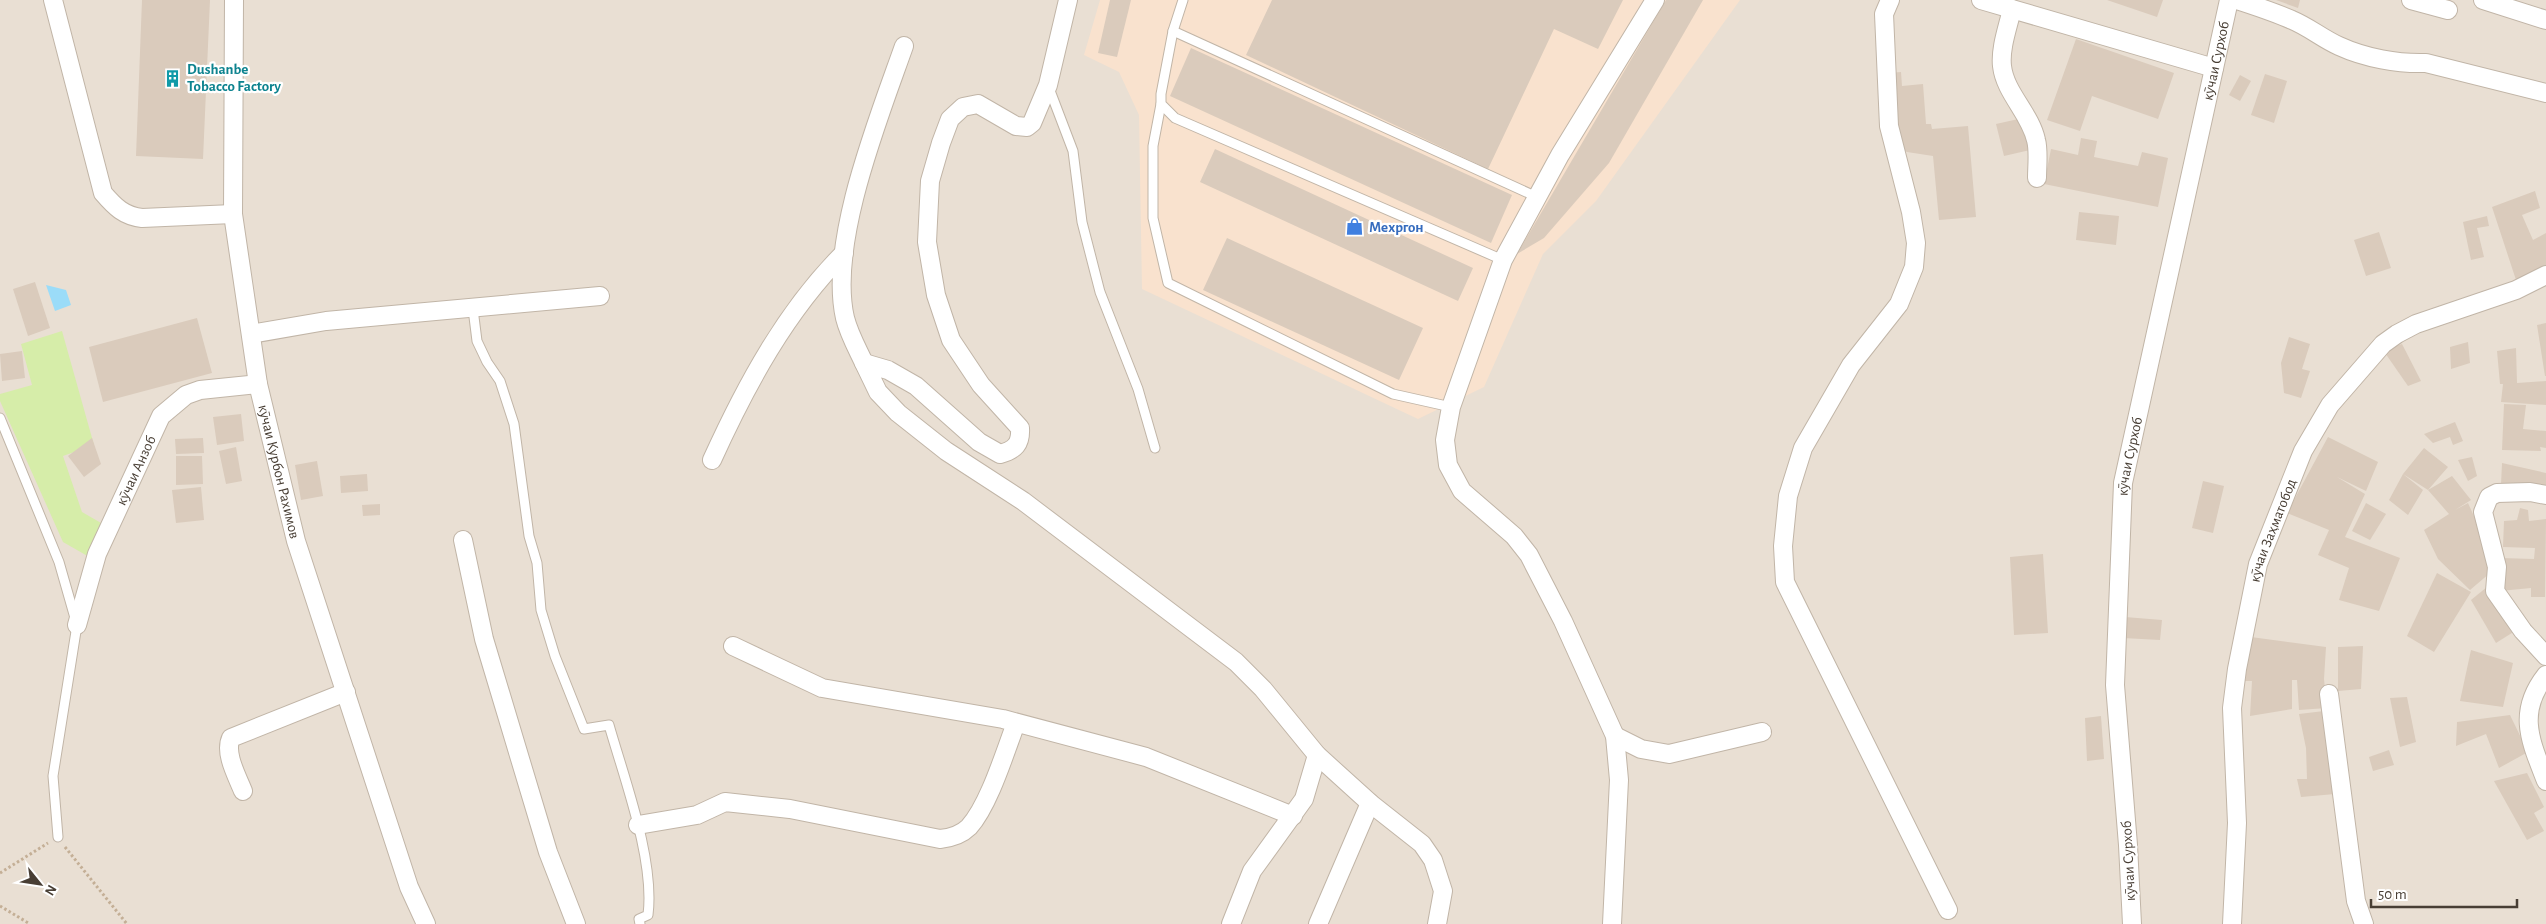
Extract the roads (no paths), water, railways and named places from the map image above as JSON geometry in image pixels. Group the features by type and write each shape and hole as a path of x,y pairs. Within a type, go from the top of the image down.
{"street":[{"path":"53,0 103,193 114,206 130,217 234,214"},
{"name":"кӯчаи Курбон Рахимов","path":"234,0 234,214 258,384 296,540 409,887 426,924"},
{"path":"864,363 888,370 916,386 979,442 1000,454 1012,451 1017,446 1021,437 1020,428 982,385 951,340 936,295 928,242 930,181 950,119 963,107 978,104 1016,126 1027,127 1037,113 1048,85 1068,0"},
{"path":"1612,924 1620,780 1615,736 1563,621 1529,555 1514,536 1462,491 1448,465 1445,440 1451,407 1503,260 1560,155 1655,0"},
{"path":"1890,0 1884,14 1889,126 1912,212 1916,243 1914,267 1898,304 1851,365 1803,448 1788,496 1783,546 1786,582 1948,910"},
{"path":"1980,0 2214,68"},
{"name":"кӯчаи Сурхоб","path":"2132,924 2128,846 2115,685 2123,483 2229,0"},
{"path":"2237,0 2292,20 2316,31 2338,46 2363,54 2411,64 2426,63 2546,93"},
{"path":"2411,0 2448,10"},
{"path":"2484,0 2546,20"},
{"path":"2012,9 2004,43 2002,66 2004,78 2024,113 2036,140 2037,178"},
{"path":"904,46 864,166 850,218 844,253 842,294 845,317 852,338 878,392 898,413 946,451 1023,501 1236,662 1263,689 1318,755 1370,804 1422,844 1433,860 1442,891 1437,924"},
{"path":"712,460 741,397 806,294 844,253"},
{"name":"кӯчаи Заҳматобод","path":"2232,924 2238,823 2232,708 2237,669 2258,564 2304,451 2330,405 2383,344 2396,334 2416,324 2516,290 2546,275"},
{"path":"251,334 326,321 600,296"},
{"name":"кӯчаи Анзоб","path":"77,625 97,554 162,416 186,395 200,390 258,384"},
{"path":"2546,495 2530,492 2497,493 2489,497 2483,512 2498,567 2495,591 2523,631 2546,656"},
{"path":"463,540 484,639 548,852 576,924"},
{"path":"733,646 822,688 1003,719 1146,757 1293,816"},
{"path":"2546,675 2541,681 2528,712 2528,734 2546,781"},
{"path":"243,792 228,745 231,738 346,692"},
{"path":"2329,694 2356,901 2364,924"},
{"path":"638,825 697,815 725,802 790,809 940,839 949,838 968,828 983,805 1016,723"},
{"path":"1615,736 1641,749 1669,754 1762,732"},
{"path":"1231,924 1252,872 1304,799 1318,755"},
{"path":"1318,924 1370,804"}],"lane":[{"path":"1183,0 1173,31 1153,146 1153,218 1168,283 1393,394 1451,407"},
{"path":"1173,31 1537,197"},
{"path":"1048,85 1073,151 1082,222 1100,292 1138,389 1155,448"},
{"path":"1161,104 1175,118 1503,260"},
{"path":"474,309 478,341 487,362 500,381 514,424 529,536 537,563 541,610 555,656 584,729 608,725 638,825 650,897 648,915 639,919 640,924"},
{"name":"кӯчаи Анзоб","path":"0,418 59,562 77,625 53,776 58,837"}],"water":[{"path":"46,285 66,290 71,305 55,311"}],"place":[{"name":"Dushanbe Tobacco Factory","path":"173,78"},
{"name":"Мехргон","path":"1355,227"}]}
